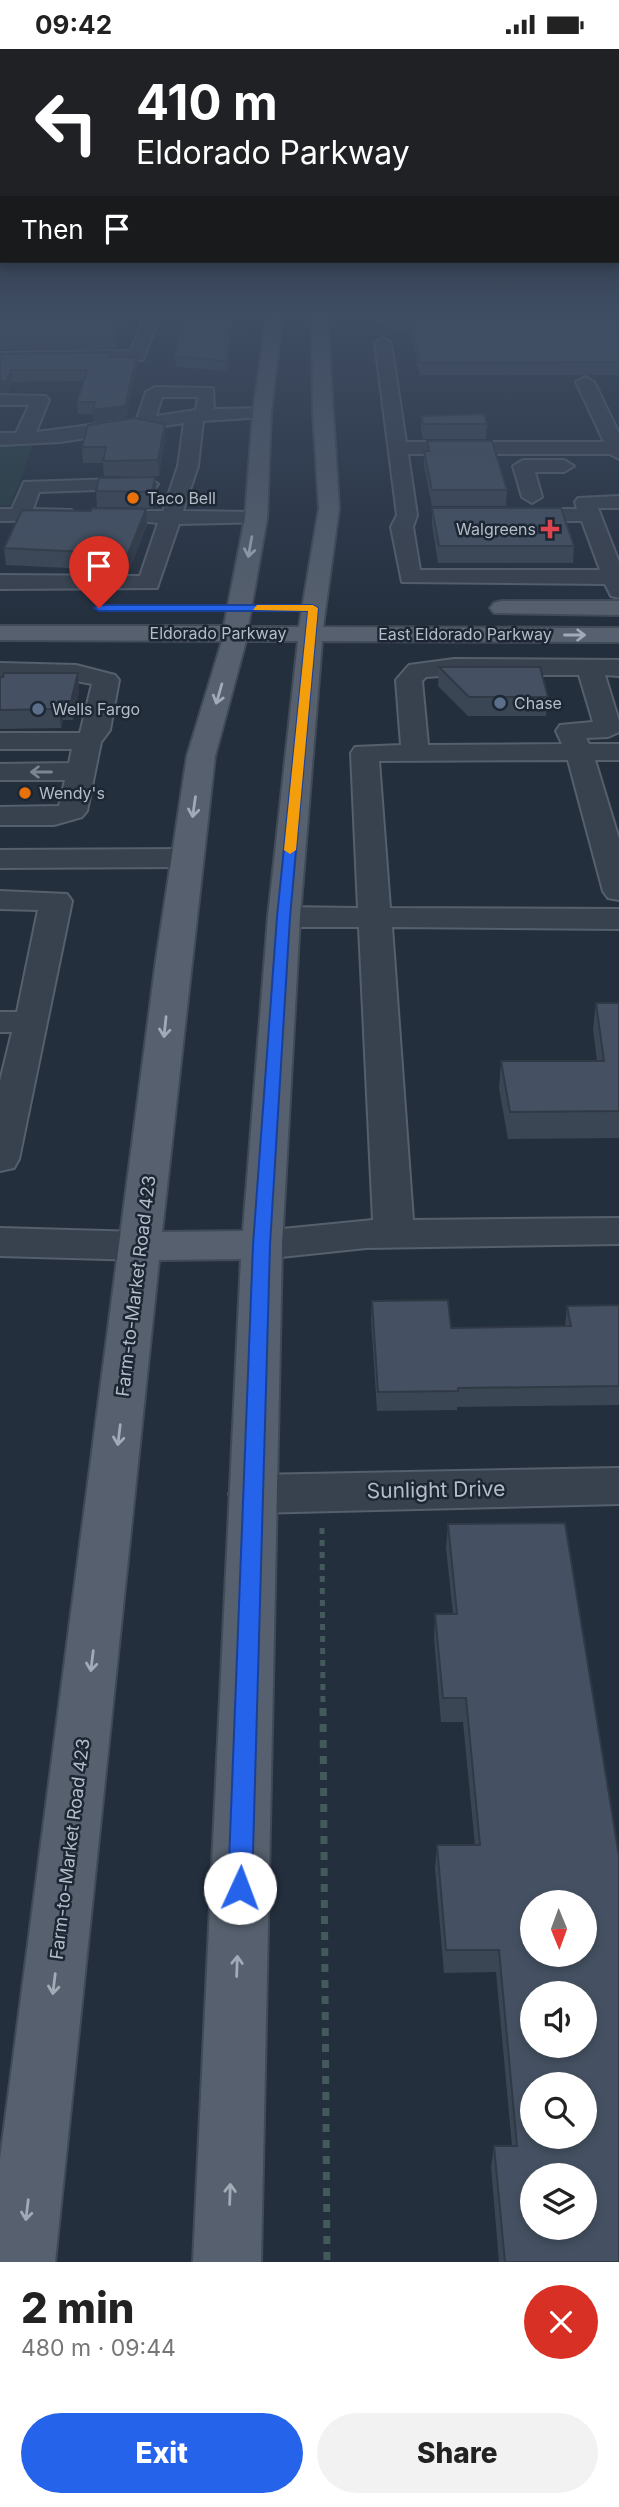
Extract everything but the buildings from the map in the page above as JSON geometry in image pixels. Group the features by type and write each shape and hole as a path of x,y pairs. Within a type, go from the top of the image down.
{"main road":[{"name":"Farm-to-Market Road 423","path":"21,2262 186,857 201,756 237,620 256,518 262,418"},
{"path":"227,2262 262,1245 284,917 329,508 322,418"},
{"name":"Eldorado Parkway","path":"212,608 237,620 264,608"},
{"name":"Eldorado Parkway","path":"289,608 319,616"},
{"name":"East Eldorado Parkway","path":"481,608 619,608"},
{"name":"Eldorado Parkway","path":"0,633 319,616"},
{"name":"East Eldorado Parkway","path":"319,616 619,635"},
{"path":"141,1246 262,1245"}],"street":[{"path":"23,439 32,418"},
{"path":"145,423 146,418"},
{"path":"0,439 60,436 177,418"},
{"path":"0,582 149,583 185,475 199,418"},
{"path":"400,418 398,448 406,506 402,527 410,577 617,582 588,508"},
{"path":"603,418 618,456"},
{"path":"398,448 575,435 605,423"},
{"path":"575,435 618,456"},
{"path":"60,436 53,461 185,475"},
{"path":"532,497 523,466 618,456"},
{"path":"10,515 31,486 185,475"},
{"path":"506,497 532,497 588,508"},
{"path":"486,515 588,508 619,502"},
{"path":"406,506 432,506"},
{"path":"10,515 88,516"},
{"path":"130,517 256,518"},
{"path":"414,742 408,680 418,670 454,667 619,669"},
{"path":"576,742 608,729 590,668"},
{"path":"0,671 9,674 76,673 106,680 97,730 88,741 72,811 54,816 0,816"},
{"path":"0,741 88,741"},
{"path":"394,1234 365,753 414,742 576,742 619,752"},
{"path":"576,742 619,891"},
{"path":"0,772 81,771"},
{"path":"0,859 186,857"},
{"path":"0,900 55,901 16,1022 0,1159"},
{"path":"284,917 619,919"},
{"path":"262,1245 394,1234 619,1231"},
{"path":"0,1242 141,1246"},
{"name":"Sunlight Drive","path":"253,1494 619,1486"}],"path":[{"path":"322,1492 327,2262"}],"green space":[{"path":"0,442 34,442 11,505 0,506"}],"slow traffic":[{"path":"257,608 313,608 290,850"}],"place":[{"name":"Taco Bell","path":"133,498"},
{"name":"Walgreens","path":"550,529"},
{"name":"Chase","path":"500,703"},
{"name":"Wells Fargo","path":"38,709"},
{"name":"Wendy's","path":"25,793"}],"route":[{"path":"99,608 313,608 284,917 262,1245 240,1888"}]}
